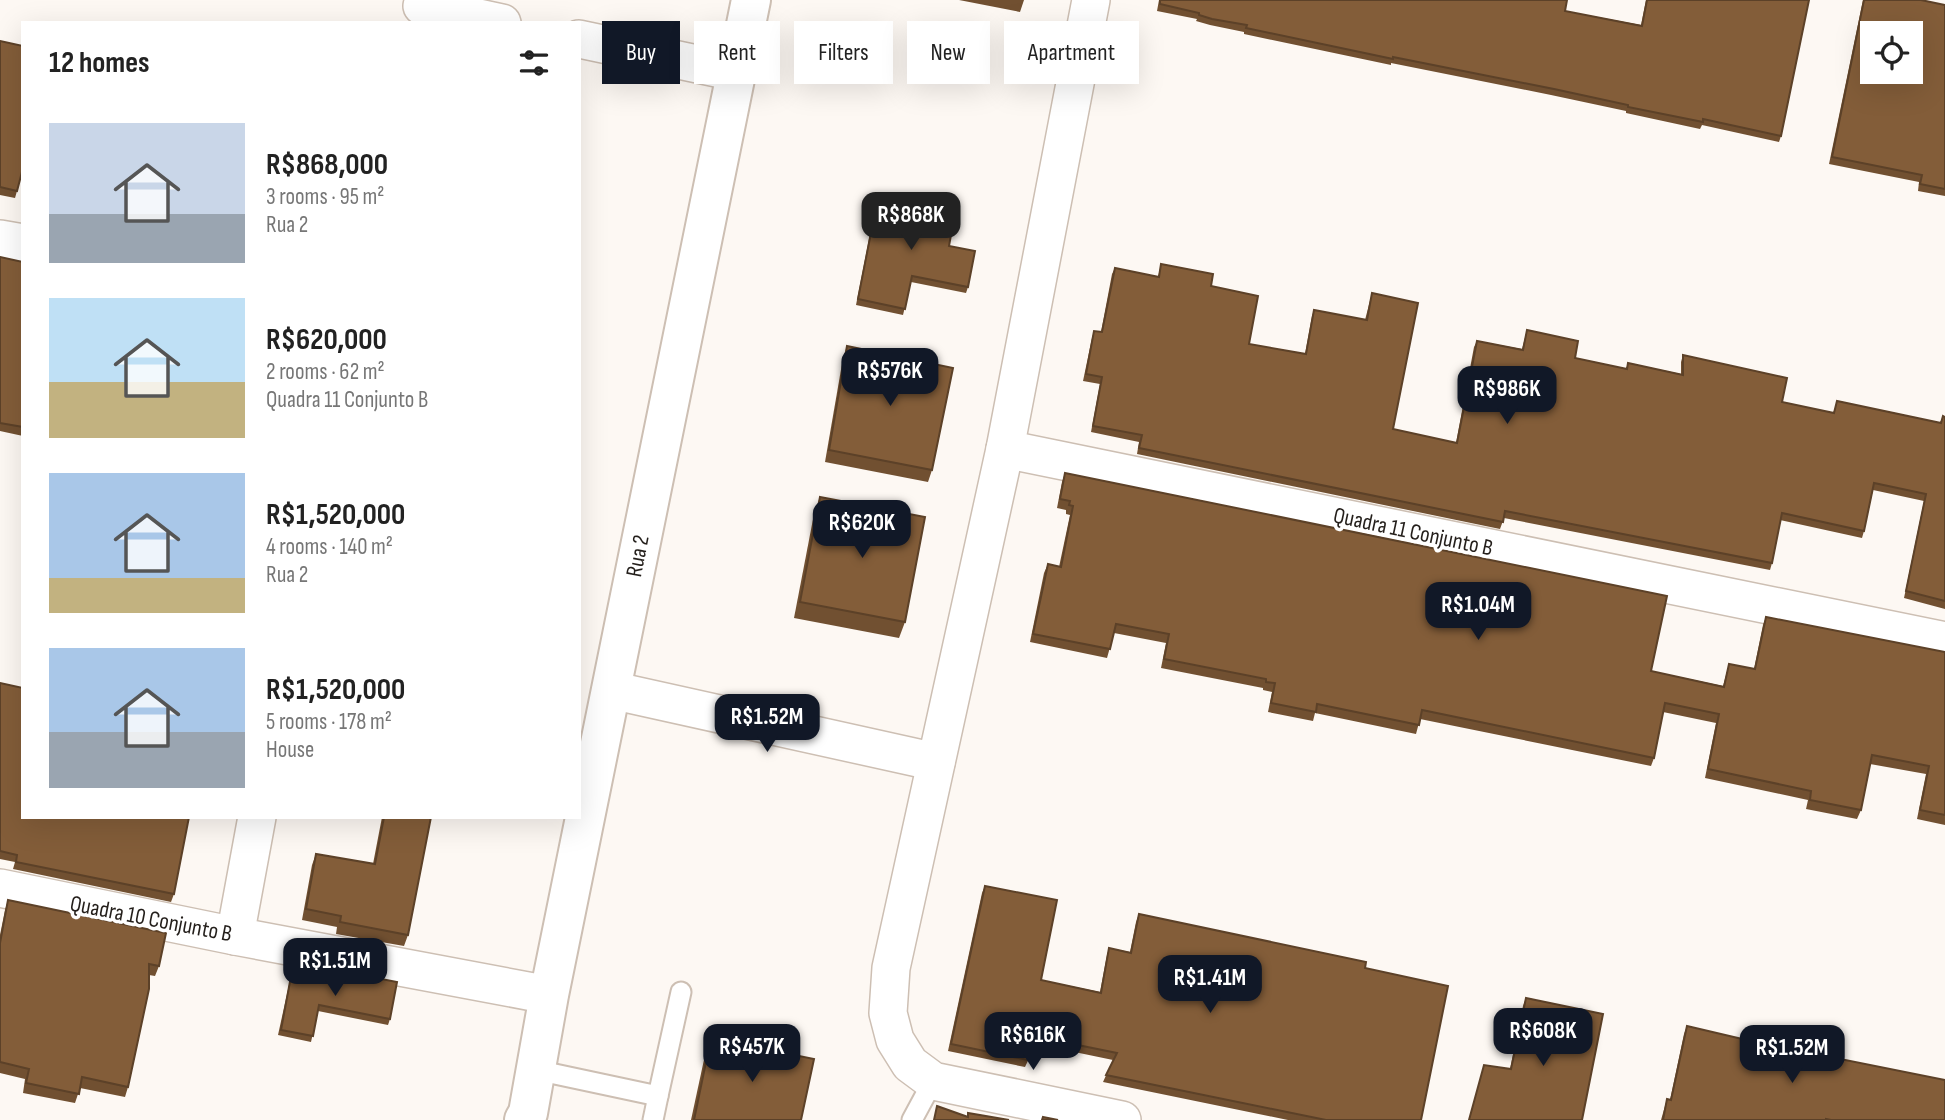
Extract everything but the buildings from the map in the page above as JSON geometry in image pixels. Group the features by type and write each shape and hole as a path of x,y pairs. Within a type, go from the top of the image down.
{"street":[{"name":"Rua 2","path":"746,21 751,0"},
{"path":"1091,0 1005,449 891,968 888,1013 895,1040 910,1064 933,1081 1122,1120"},
{"path":"421,10 490,21"},
{"path":"581,39 694,63"},
{"name":"Rua 2","path":"527,1118 549,995 733,84"},
{"path":"0,239 21,243"},
{"name":"Quadra 11 Conjunto B","path":"1005,449 1945,641"},
{"path":"611,690 936,762"},
{"path":"235,936 257,819"},
{"name":"Quadra 10 Conjunto B","path":"0,888 235,936 549,995"}],"lane":[{"path":"653,1120 681,992"},
{"path":"536,1070 658,1097"},
{"path":"912,1120 933,1081"}]}
